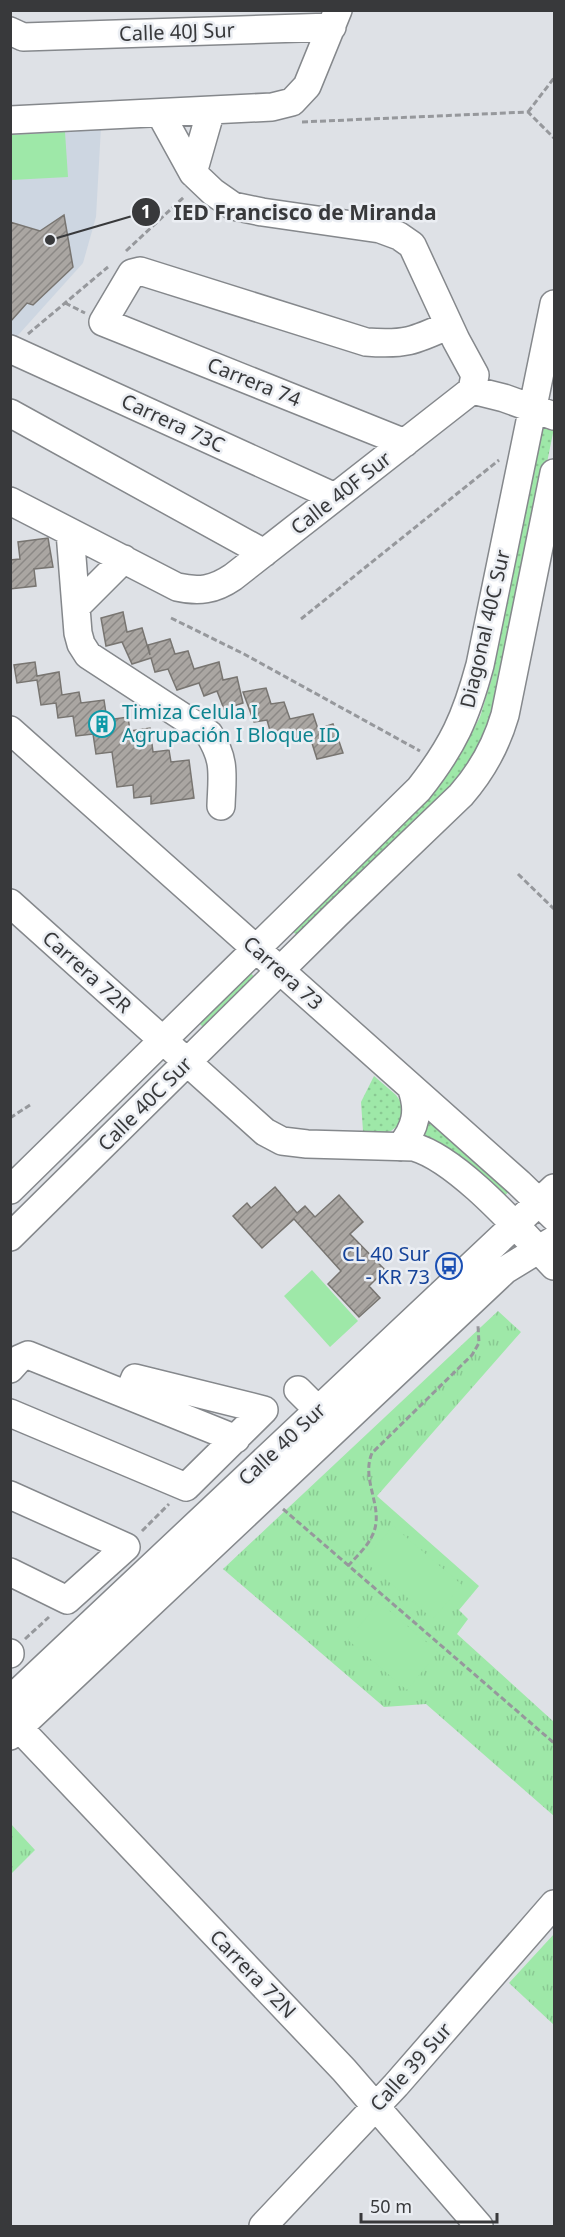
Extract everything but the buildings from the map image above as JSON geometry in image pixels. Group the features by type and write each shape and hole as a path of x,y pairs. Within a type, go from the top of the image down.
{"street":[{"name":"Calle 40J Sur","path":"17,34 335,19"},
{"path":"10,120 272,107 292,102 307,86 335,19"},
{"path":"197,177 211,110"},
{"path":"160,112 197,177 233,206 380,230 399,236 412,245 473,383 544,413"},
{"path":"132,262 366,342 392,344 415,341 449,325"},
{"name":"Carrera 74","path":"132,262 132,273 103,322 405,442"},
{"name":"Diagonal 40C Sur","path":"256,949 419,789 450,746 472,697 523,456 544,413 555,304"},
{"name":"Carrera 73C","path":"10,349 335,497"},
{"path":"473,383 547,382"},
{"name":"Calle 40F Sur","path":"124,559 177,587 207,590 224,583 405,442 473,383"},
{"path":"10,413 264,553"},
{"name":"Diagonal 40C Sur","path":"280,971 461,795 477,777 489,757 505,715 555,472"},
{"path":"12,505 124,559 76,607"},
{"path":"70,532 78,633 83,649 88,655 209,734 219,750 222,767 221,806"},
{"name":"Carrera 73","path":"10,730 411,1087 550,1202"},
{"name":"Carrera 72R","path":"10,903 163,1041"},
{"name":"Calle 40C Sur","path":"10,1190 256,949"},
{"name":"Calle 40C Sur","path":"10,1237 280,971"},
{"path":"163,1041 265,1132 282,1141 307,1144 414,1147 437,1157 498,1208 515,1226 549,1252"},
{"path":"400,1147 413,1130 415,1122 416,1097 411,1087"},
{"name":"Calle 40 Sur","path":"10,1700 515,1226 550,1202"},
{"name":"Calle 40 Sur","path":"13,1725 505,1270 549,1252"},
{"path":"19,1362 128,1395 236,1439"},
{"name":"Calle 40 Sur","path":"128,1395 135,1378 264,1410 186,1487"},
{"path":"298,1390 318,1410"},
{"path":"10,1413 186,1487"},
{"path":"10,1495 126,1546 67,1600 10,1572"},
{"name":"Carrera 72N","path":"13,1725 344,2070 479,2226"},
{"name":"Calle 39 Sur","path":"263,2226 376,2107 555,1904"}],"path":[{"path":"528,112 555,78"},
{"path":"292,102 297,122 528,112 555,138"},
{"path":"132,262 197,177"},
{"path":"10,349 115,261"},
{"path":"301,619 505,456 523,456"},
{"path":"171,618 244,654 440,762"},
{"path":"518,874 555,909"},
{"path":"10,1118 30,1105"},
{"path":"348,1566 371,1539 375,1527 375,1501 368,1471 372,1454 472,1355 479,1343 477,1323"},
{"path":"126,1546 186,1487"},
{"path":"279,1506 555,1743"},
{"path":"11,1653 67,1600"}],"shaded area":[{"path":"101,127 96,217 83,263 11,343 11,132"}],"green space":[{"path":"65,132 68,177 11,180 11,135"},
{"path":"542,427 554,428 503,682 490,722 473,757 449,788 424,816 299,937 291,930 439,783 462,752 480,717 492,678"},
{"path":"248,970 258,981 207,1031 197,1021"},
{"path":"374,1076 396,1095 403,1105 401,1123 391,1131 363,1131 361,1102"},
{"path":"425,1115 513,1187 500,1201 418,1132"},
{"path":"312,1270 358,1321 330,1347 284,1296"},
{"path":"498,1311 521,1332 377,1496 479,1586 459,1610 468,1619 457,1634 554,1722 554,1816 426,1704 384,1707 223,1569"},
{"path":"393,1526 462,1585 433,1619 364,1561"},
{"path":"379,1602 438,1652 407,1690 348,1640"},
{"path":"11,1824 35,1850 11,1874"},
{"path":"554,1934 554,2025 509,1983"}],"place":[{"name":"IED Francisco de Miranda","path":"50,240"},
{"name":"Timiza Celula I Agrupación I Bloque ID","path":"102,724"},
{"name":"CL 40 Sur - KR 73","path":"449,1266"}]}
